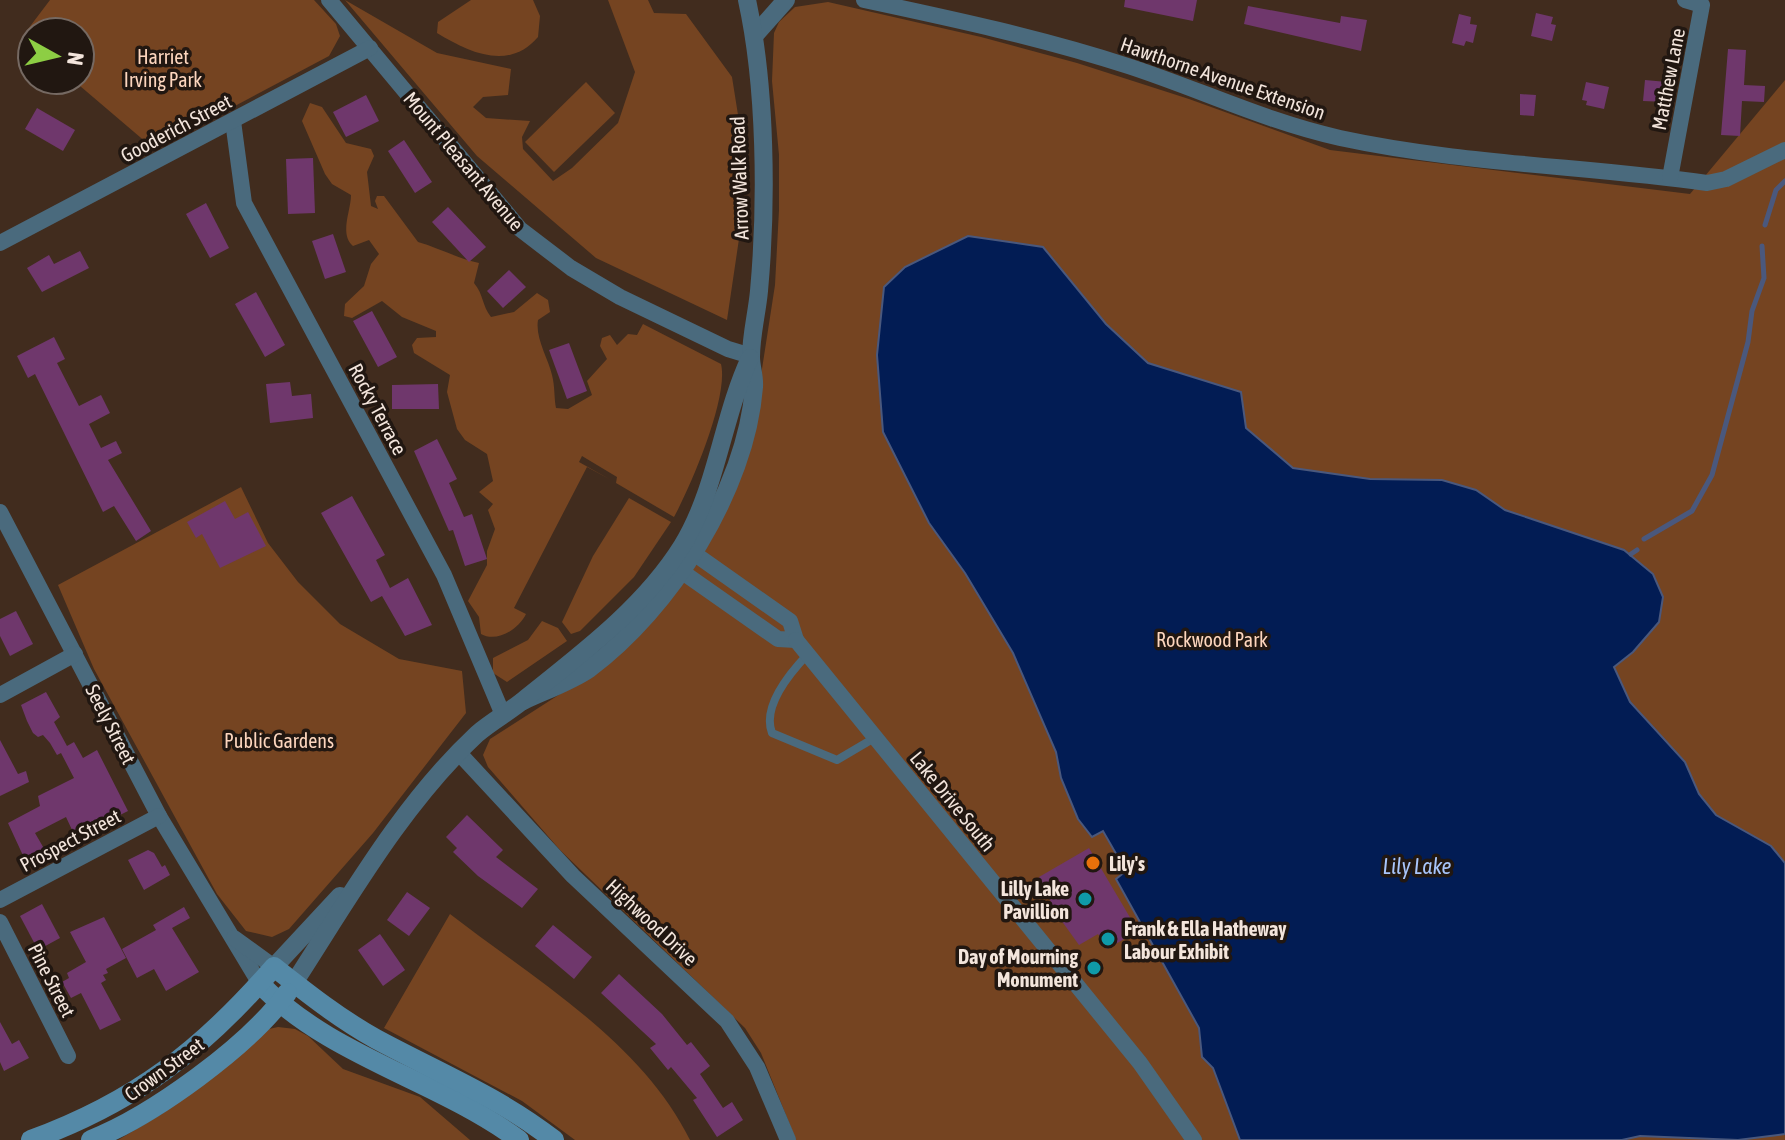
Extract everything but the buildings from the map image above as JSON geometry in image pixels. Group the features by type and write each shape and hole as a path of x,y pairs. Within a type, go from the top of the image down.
{"main road":[{"name":"Seely Street","path":"274,967 355,1026 474,1087 554,1140"},
{"name":"Crown Street","path":"91,1132 177,1064 274,967"},
{"path":"279,1004 294,983"},
{"name":"Seely Street","path":"260,984 279,1004 346,1046 467,1106 519,1140"},
{"name":"Crown Street","path":"31,1140 91,1132 174,1094 279,1004"}],"street":[{"name":"Mount Pleasant Avenue","path":"329,0 520,229 571,268 620,297 728,349 751,356"},
{"name":"Arrow Walk Road","path":"747,0 754,36 764,215 751,356"},
{"path":"754,36 786,0"},
{"name":"Hawthorne Avenue Extension","path":"864,0 1061,46 1130,66 1285,125 1342,139 1519,163 1715,182 1785,150"},
{"name":"Matthew Lane","path":"1670,178 1702,5 1685,0"},
{"name":"Gooderich Street","path":"0,243 370,48"},
{"name":"Rocky Terrace","path":"233,121 244,203 437,561 503,715"},
{"path":"274,967 372,861 459,753 523,701 588,670 626,636 689,550 743,437 754,387 751,356"},
{"name":"Seely Street","path":"0,512 159,816 226,933 260,984"},
{"name":"Lake Drive South","path":"689,550 790,621 796,640 1140,1063 1194,1140"},
{"name":"Lake Drive South","path":"677,568 778,639 796,640"},
{"path":"0,695 75,654"},
{"name":"Highwood Drive","path":"459,753 573,876 727,1021 757,1067 788,1140"},
{"name":"Prospect Street","path":"0,900 159,816"},
{"path":"294,983 372,861"},
{"name":"Pine Street","path":"0,922 68,1056"},
{"name":"Seely Street","path":"226,933 274,967"}],"lane":[{"path":"808,654 784,682 769,722 772,733 837,760 876,737"}],"green space":[{"name":"Harriet Irving Park","path":"50,0 314,0 336,24 340,36 329,56 154,149 92,96 96,96 96,16 38,16"},
{"path":"345,0 437,53 511,69 508,95 483,97 473,107 486,118 530,121 522,137 523,149 553,181 572,168 618,123 635,72 608,0 648,0 654,13 686,14 732,77 748,178 727,320 596,258 477,156"},
{"path":"471,0 533,0 540,16 538,37 515,54 502,56 476,52 437,33 438,22"},
{"name":"Rockwood Park","path":"828,2 981,37 1077,63 1330,150 1690,194 1785,80 1785,1140 796,1140 761,1053 745,1028 560,850 488,767 483,755 490,739 571,687 689,572 756,407 775,285 779,210 779,155 772,81 774,33 779,22 795,7"},
{"path":"586,82 615,113 554,172 525,142"},
{"path":"310,103 322,107 346,143 371,149 374,156 367,172 371,206 378,209 377,196 384,196 418,242 479,263 474,283 491,317 514,312 537,293 548,300 550,312 538,320 538,327 553,379 556,408 568,409 592,395 587,381 607,359 600,346 602,338 610,335 617,345 628,334 637,335 643,324 721,364 722,379 714,419 690,485 674,517 616,483 617,477 582,456 579,462 611,480 587,467 514,608 526,614 523,620 500,636 481,634 479,617 468,601 487,565 487,551 495,529 488,510 493,504 479,492 493,481 487,454 465,440 457,429 447,392 450,375 414,353 412,345 417,338 436,337 436,331 402,317 382,301 352,318 344,316 345,304 364,286 371,264 379,254 369,240 353,246 349,241 346,229 351,195 332,184 325,174 302,121"},
{"name":"Public Gardens","path":"241,487 268,543 298,582 340,624 399,659 462,671 466,713 373,833 289,929 272,937 246,931 217,894 94,669 58,585"},
{"path":"629,498 671,522 634,577 580,631 571,634 562,622 593,556"},
{"path":"542,621 558,628 567,641 507,682 493,673 493,658 528,640"},
{"path":"450,914 550,988 615,1042 644,1072 690,1140 575,1140 522,1101 384,1028"},
{"path":"269,1029 295,1029 308,1036 343,1069 420,1097 470,1140 118,1140 162,1114"}],"water":[{"name":"Lily Lake","path":"968,236 1043,247 1106,324 1148,363 1241,392 1246,428 1293,468 1370,479 1442,480 1476,490 1505,510 1624,550 1653,574 1663,597 1659,622 1633,652 1614,667 1630,702 1685,762 1699,794 1716,815 1771,846 1785,863 1785,1134 1738,1140 1640,1136 1622,1140 1240,1140 1213,1068 1202,1057 1199,1028 1116,879 1126,871 1103,831 1092,837 1078,819 1061,778 1056,752 1013,653 965,573 929,523 883,432 877,355 884,287 905,267"}],"waterway":[{"path":"1765,225 1776,190 1785,181"},
{"path":"1644,539 1692,511 1712,475 1748,342 1752,311 1764,278 1762,246"},
{"path":"1631,554 1637,550"}],"place":[{"name":"Lily's","path":"1093,863"},
{"name":"Lilly Lake Pavillion","path":"1085,899"},
{"name":"Frank & Ella Hatheway Labour Exhibit","path":"1108,939"},
{"name":"Day of Mourning Monument","path":"1094,968"}]}
